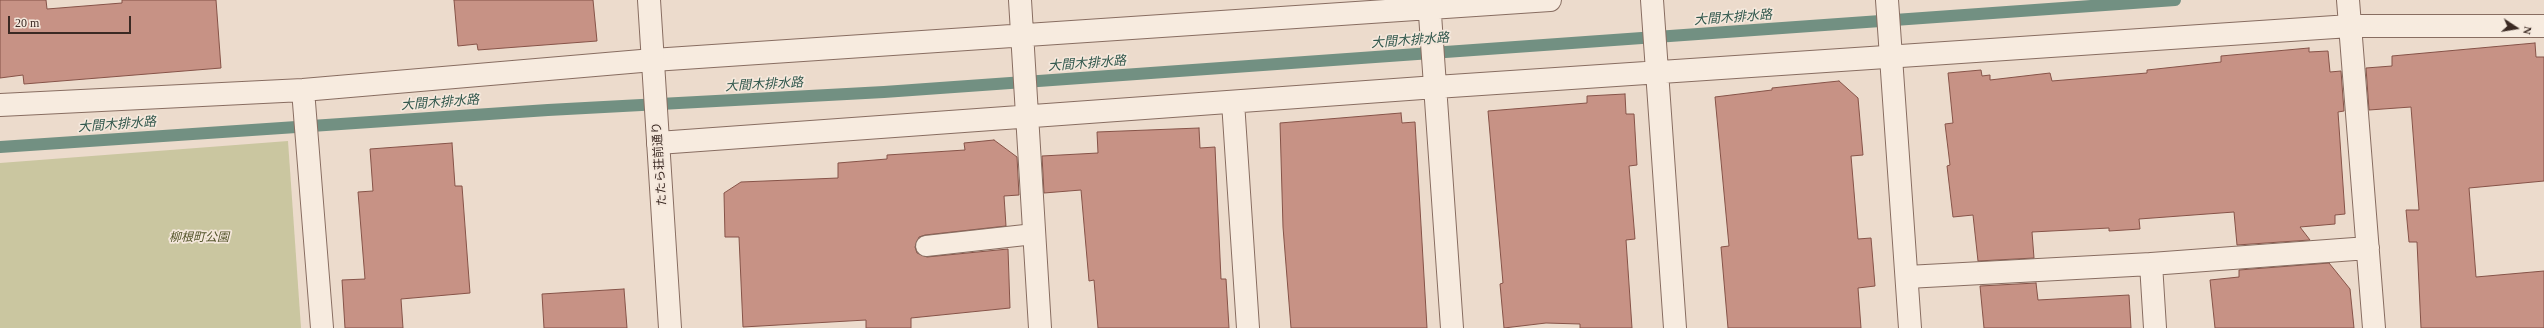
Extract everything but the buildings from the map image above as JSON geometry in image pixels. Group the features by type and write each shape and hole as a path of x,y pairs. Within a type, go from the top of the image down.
{"street":[{"name":"たたら荘前通り","path":"648,0 670,328"},
{"path":"1020,0 1040,328"},
{"path":"0,105 304,98 653,70 1022,35 1430,4 1550,0"},
{"path":"1652,0 1675,328"},
{"path":"1887,0 1910,328"},
{"path":"1430,4 1452,328"},
{"path":"2349,12 2374,328"},
{"path":"658,136 1233,102 1436,86 1891,56 2349,12 2544,26"},
{"path":"304,98 322,328"},
{"path":"1233,102 1248,328"},
{"path":"1906,277 2151,264 2368,248"},
{"path":"2151,264 2155,328"}],"lane":[{"path":"926,246 1034,234"}],"green space":[{"name":"柳根町公園","path":"288,141 301,328 0,328 0,163"}],"waterway":[{"name":"大間木排水路","path":"0,147 548,110 884,92 2175,0"}]}
